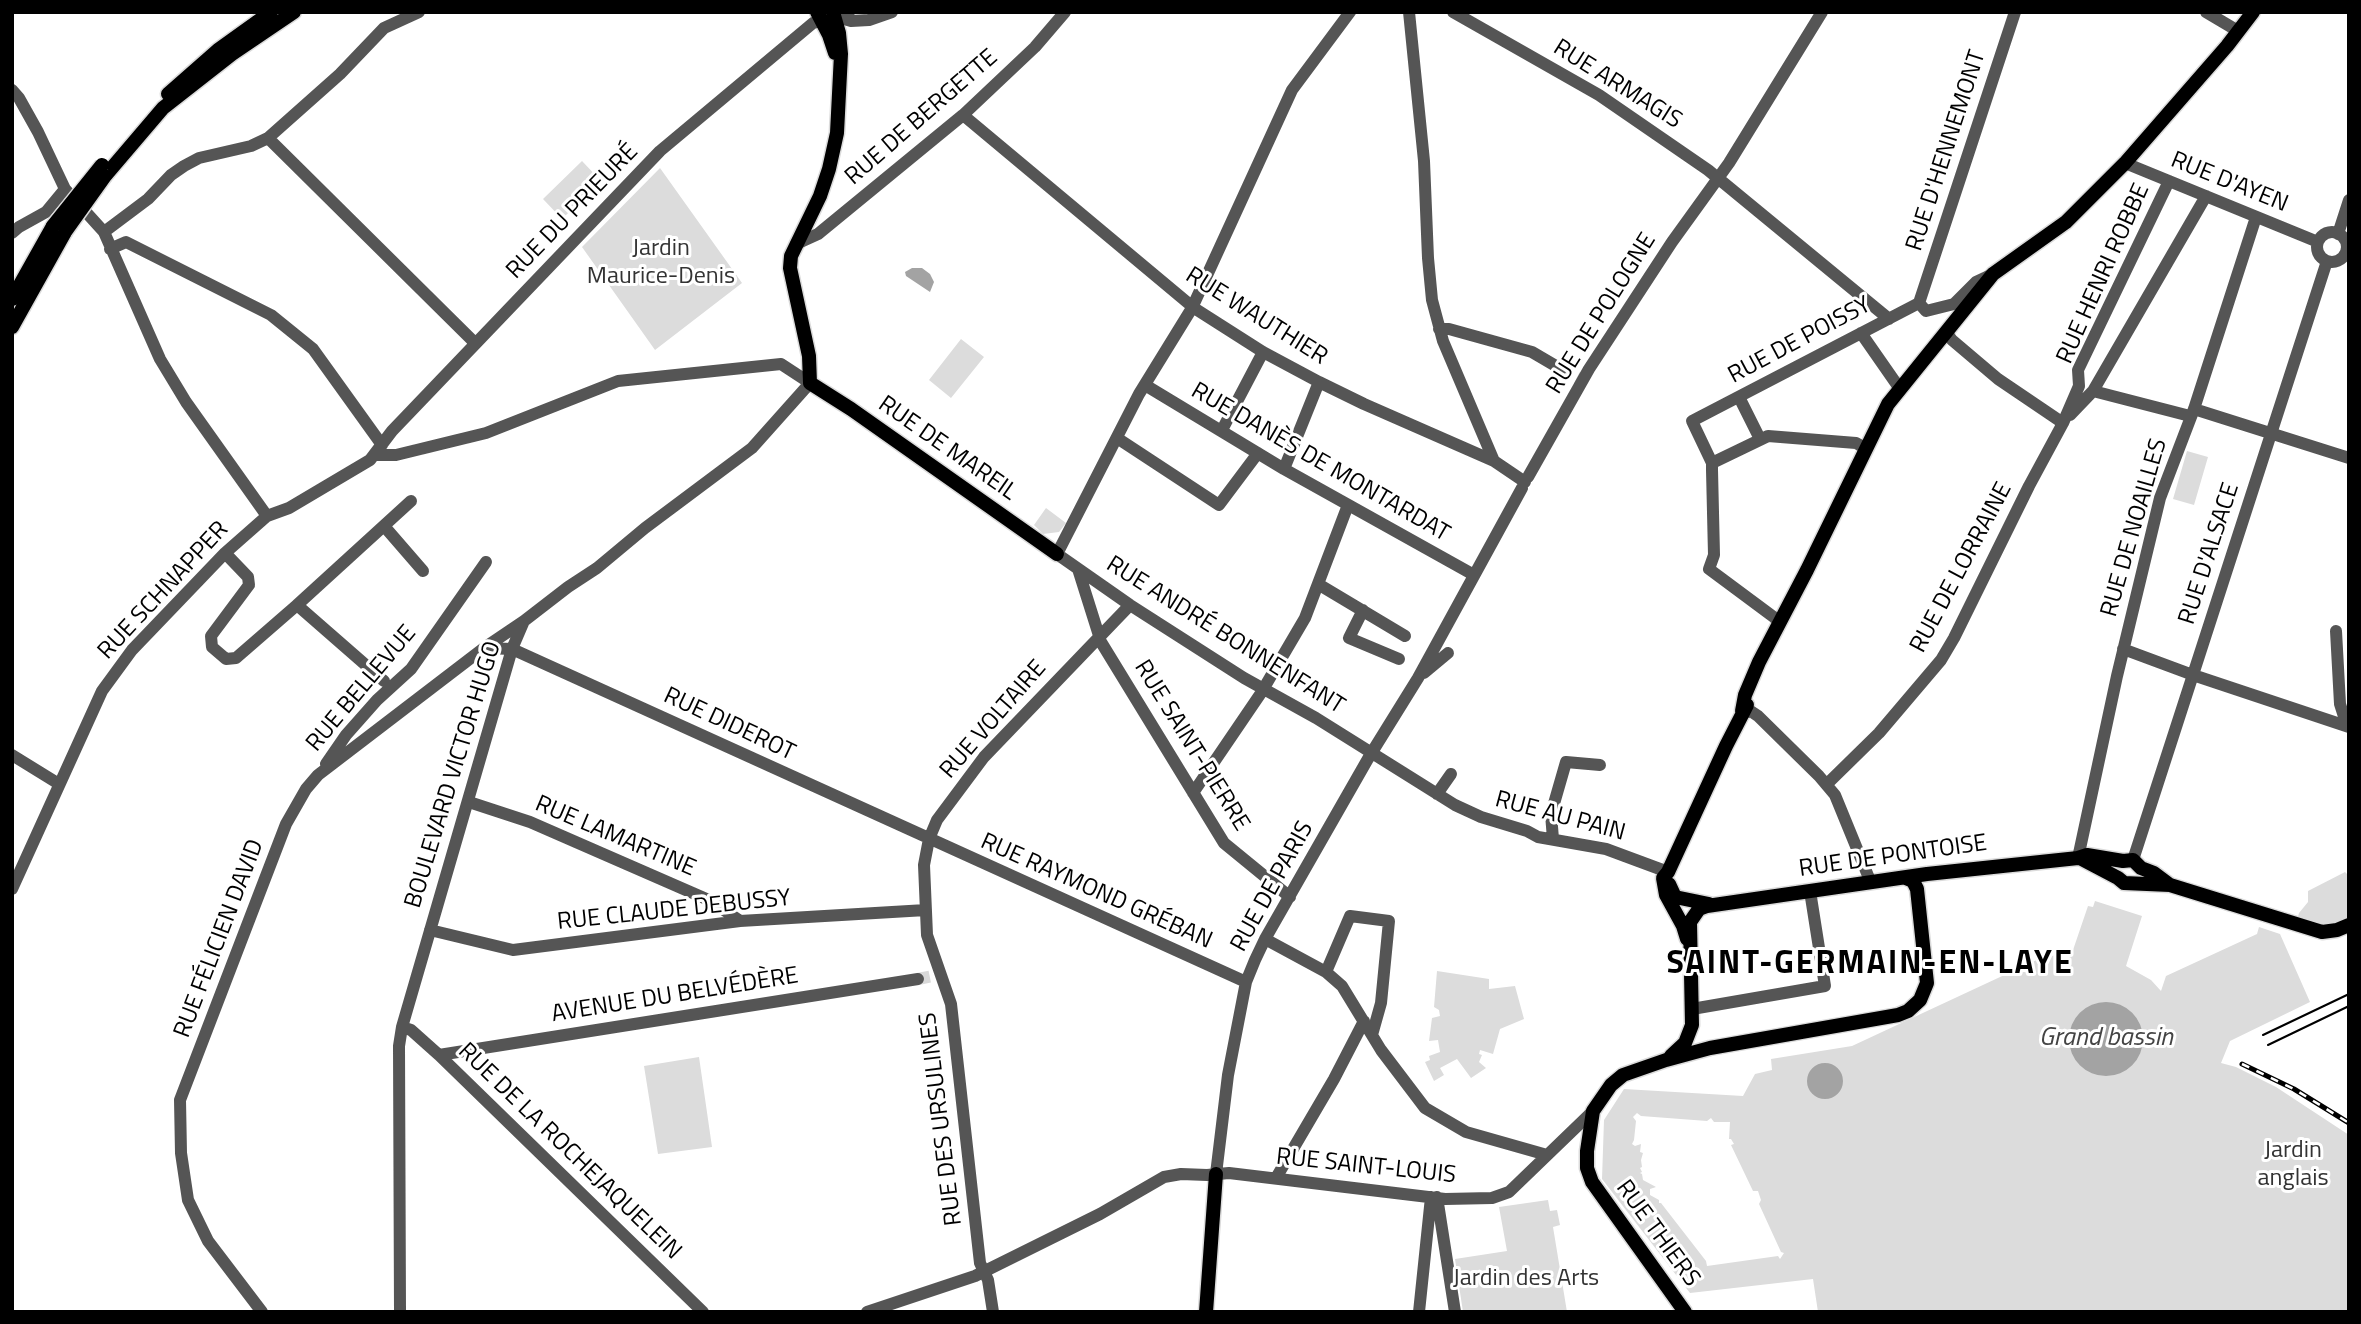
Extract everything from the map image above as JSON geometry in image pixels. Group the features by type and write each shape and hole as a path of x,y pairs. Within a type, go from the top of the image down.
{"main road":[{"path":"12,299 59,229 142,119 218,50 271,12"},
{"path":"104,170 163,108 232,54 294,12"},
{"path":"1689,945 1683,926 1662,886 1663,878 1742,711 1753,697 1780,628 1791,618 1807,570 1888,404 1993,274 2066,222 2125,163 2253,12"},
{"path":"810,383 809,356 790,268 796,244 820,196 836,133 839,33 826,15"},
{"path":"12,327 59,229"},
{"name":"RUE DE MAREIL","path":"810,383 1057,554"},
{"name":"RUE DE PONTOISE","path":"1668,872 1670,887 1675,897 1710,904 2087,855 2132,863 2154,873 2170,885"},
{"path":"2078,858 2124,883 2136,883 2141,877 2132,863 2117,870 2118,878"},
{"path":"1917,892 1922,881 1932,875"},
{"path":"1587,1151 1592,1111 1611,1085 1623,1075 1710,1048 1885,1018 1908,1011 1923,995 1927,983 1917,892 1913,881 1906,878"},
{"name":"RUE DE PONTOISE","path":"2136,883 2170,885 2322,932 2349,925"},
{"path":"1666,1060 1685,1043 1692,1025 1690,922 1699,909 1710,904"},
{"path":"1692,1025 1698,1040 1710,1048"},
{"name":"RUE THIERS","path":"1587,1151 1587,1168 1592,1182 1685,1312"},
{"path":"1206,1312 1216,1174"}],"street":[{"path":"104,232 148,199 171,175 184,166 199,158 250,146 268,138 340,74 384,28 419,12"},
{"path":"826,15 849,12"},
{"path":"826,15 851,21 869,20 892,12"},
{"name":"RUE DE BERGETTE","path":"796,244 818,234 963,115 1035,47 1065,12"},
{"path":"1057,554 1145,385 1192,308 1292,90 1350,12"},
{"path":"1409,12 1425,173 1429,284 1439,329 1494,461"},
{"name":"RUE ARMAGIS","path":"1453,12 1599,95 1718,178 1888,319"},
{"name":"RUE DE POLOGNE","path":"1418,678 1589,369 1664,253 1718,178 1822,12"},
{"name":"RUE D'HENNEMONT","path":"1922,307 2015,12"},
{"path":"2206,12 2238,31"},
{"name":"RUE DU PRIEURÉ","path":"378,450 475,343 660,151 826,15"},
{"path":"12,90 38,132 65,189 104,232 160,359 186,402 267,516"},
{"name":"RUE WAUTHIER","path":"963,115 1192,308 1263,352 1319,382 1494,461 1525,482"},
{"path":"268,138 475,343"},
{"name":"RUE D'AYEN","path":"2125,163 2318,242"},
{"name":"RUE HENRI ROBBE","path":"2063,423 2079,386 2078,370 2169,181"},
{"path":"12,233 46,212 65,189"},
{"path":"1946,332 1998,379 2063,423 2093,391 2206,196"},
{"path":"2338,234 2349,200"},
{"name":"RUE DE NOAILLES","path":"2078,858 2123,649 2160,498 2192,413 2256,217"},
{"path":"2328,233 2338,234 2347,244 2347,253 2336,262 2327,261 2318,251 2318,242 2328,233"},
{"path":"110,249 126,242 271,315 313,349 378,450 396,455 486,433 618,381 781,364 810,383"},
{"name":"RUE D'ALSACE","path":"2132,863 2327,261"},
{"name":"RUE DE POISSY","path":"1712,463 1692,421 1888,319 1922,307 1954,304 1976,282 1993,274"},
{"path":"1439,329 1449,329 1532,352 1560,369"},
{"path":"1861,333 1900,389"},
{"path":"1222,430 1263,352"},
{"path":"1284,469 1319,382"},
{"name":"BOULEVARD VICTOR HUGO","path":"400,1312 399,1046 402,1027 512,649 524,621 568,587 597,569 645,528 751,448 810,383"},
{"name":"RUE DANÈS DE MONTARDAT","path":"1145,385 1284,469 1474,576"},
{"path":"2093,391 2271,433 2349,458"},
{"path":"1739,397 1760,439"},
{"name":"RUE DE LORRAINE","path":"1827,785 1879,733 1941,660 2063,423"},
{"path":"1780,628 1709,569 1714,555 1712,463 1768,436 1856,443 1865,447"},
{"path":"1117,438 1219,505 1258,453"},
{"name":"RUE SCHNAPPER","path":"12,889 102,691 132,650 225,553 267,516 289,509 370,460 378,450"},
{"path":"225,553 248,577 249,585 211,636 212,647 226,659 236,659 411,501"},
{"path":"1193,793 1305,618 1348,505"},
{"path":"384,526 423,571"},
{"name":"RUE ANDRÉ BONNENFANT","path":"1057,554 1130,605 1262,689 1372,753"},
{"name":"RUE BELLEVUE","path":"318,775 346,734 385,691 411,669 486,562"},
{"name":"RUE SAINT-PIERRE","path":"1079,569 1101,642 1224,843 1290,897"},
{"path":"1318,584 1405,636"},
{"path":"297,605 384,681"},
{"name":"RUE VOLTAIRE","path":"929,839 937,820 984,757 1130,605"},
{"path":"1363,610 1349,638 1399,659"},
{"name":"RUE FÉLICIEN DAVID","path":"262,1312 208,1241 188,1200 181,1153 180,1101 286,824 306,789 318,775 484,648 524,621"},
{"path":"2336,631 2340,704 2348,726"},
{"path":"484,648 512,649"},
{"name":"RUE DIDEROT","path":"512,649 929,839"},
{"path":"2123,649 2348,726"},
{"path":"1418,678 1448,653"},
{"name":"RUE DE PARIS","path":"1216,1174 1228,1075 1246,982 1265,939 1418,678"},
{"path":"1742,711 1758,716 1835,795 1871,883"},
{"name":"RUE AU PAIN","path":"1372,753 1437,794 1480,817 1538,837 1605,849 1668,872"},
{"path":"12,755 60,784"},
{"path":"1553,839 1551,814 1566,762 1600,765"},
{"path":"1437,794 1451,774"},
{"name":"RUE LAMARTINE","path":"469,802 530,822 711,901 740,921"},
{"name":"RUE DES URSULINES","path":"929,839 924,865 927,935 937,976 951,1004 980,1263 988,1283 993,1312"},
{"name":"RUE RAYMOND GRÉBAN","path":"929,839 1246,982"},
{"path":"1692,1009 1825,986 1810,891"},
{"name":"RUE CLAUDE DEBUSSY","path":"430,930 513,950 740,921 926,910"},
{"path":"1326,972 1350,916 1389,921 1381,1003 1372,1034"},
{"path":"1265,939 1326,972 1342,986 1381,1050 1425,1108 1466,1132 1547,1155 1592,1111"},
{"name":"AVENUE DU BELVÉDÈRE","path":"439,1055 918,979"},
{"path":"1276,1178 1334,1079 1364,1020"},
{"name":"RUE DE LA ROCHEJAQUELEIN","path":"402,1027 411,1030 439,1055 703,1312"},
{"path":"1571,1132 1587,1151"},
{"name":"RUE SAINT-LOUIS","path":"867,1312 984,1272 1100,1214 1164,1177 1229,1172 1434,1197 1492,1199 1509,1192 1547,1155"},
{"path":"1419,1312 1434,1197"},
{"path":"1434,1197 1455,1312"}],"green space":[{"path":"582,161 601,181 562,219 543,199"},
{"name":"Jardin Maurice-Denis","path":"660,168 742,283 655,350 582,247"},
{"path":"961,339 984,357 951,398 929,380"},
{"path":"2187,451 2208,457 2194,505 2173,499"},
{"path":"1046,508 1066,523 1059,532 1043,534 1034,525"},
{"path":"2345,872 2349,876 2349,919 2326,927 2297,920 2308,902 2308,891"},
{"name":"Jardin anglais","path":"2095,901 2142,916 2126,966 2151,980 2161,991 2166,976 2257,934 2259,927 2280,934 2310,1002 2230,1041 2221,1063 2236,1067 2276,1087 2349,1135 2349,1312 1818,1312 1813,1279 1690,1293 1602,1179 1604,1120 1624,1089 1743,1096 1755,1074 1772,1070 1771,1059 1852,1046 2043,957 2072,953 2088,906 2093,907","holes":["1637,1113 1641,1116 1707,1121 1711,1118 1714,1122 1730,1122 1729,1139 1734,1144 1731,1145 1753,1191 1758,1191 1761,1200 1759,1204 1781,1252 1784,1253 1780,1259 1778,1256 1707,1266 1706,1261 1659,1200 1650,1195 1650,1189 1656,1187 1643,1180 1640,1173 1643,1153 1640,1152 1641,1144 1632,1144 1636,1121 1633,1117"]},
{"path":"1437,971 1489,979 1489,989 1515,986 1524,1019 1500,1029 1493,1054 1480,1050 1479,1054 1482,1055 1479,1062 1486,1068 1471,1078 1457,1059 1440,1068 1444,1075 1434,1081 1425,1062 1430,1060 1429,1056 1440,1052 1438,1040 1429,1041 1432,1018 1440,1016 1439,1010 1434,1007"},
{"path":"699,1057 712,1147 658,1154 644,1066"},
{"name":"Jardin des Arts","path":"1548,1200 1550,1211 1557,1210 1560,1225 1553,1227 1567,1312 1463,1312 1455,1259 1507,1251 1499,1207"}],"water":[{"path":"912,268 922,268 930,274 934,282 930,292 906,276 905,272"},
{"name":"Grand bassin","path":"2113,1002 2133,1012 2141,1025 2141,1053 2133,1066 2120,1074 2099,1076 2079,1066 2071,1053 2069,1032 2079,1012 2092,1004"},
{"path":"1825,1063 1837,1069 1843,1081 1837,1093 1825,1099 1813,1093 1807,1081 1813,1069"}],"tunnel":[{"path":"1561,369 1582,380"},
{"path":"918,979 933,976"}],"tram line":[{"path":"2263,1035 2349,994"},
{"path":"2268,1045 2349,1006"}],"railway":[{"path":"2242,1064 2294,1089 2349,1123"}],"district":[{"name":"SAINT-GERMAIN-EN-LAYE","path":"1870,965"}]}
